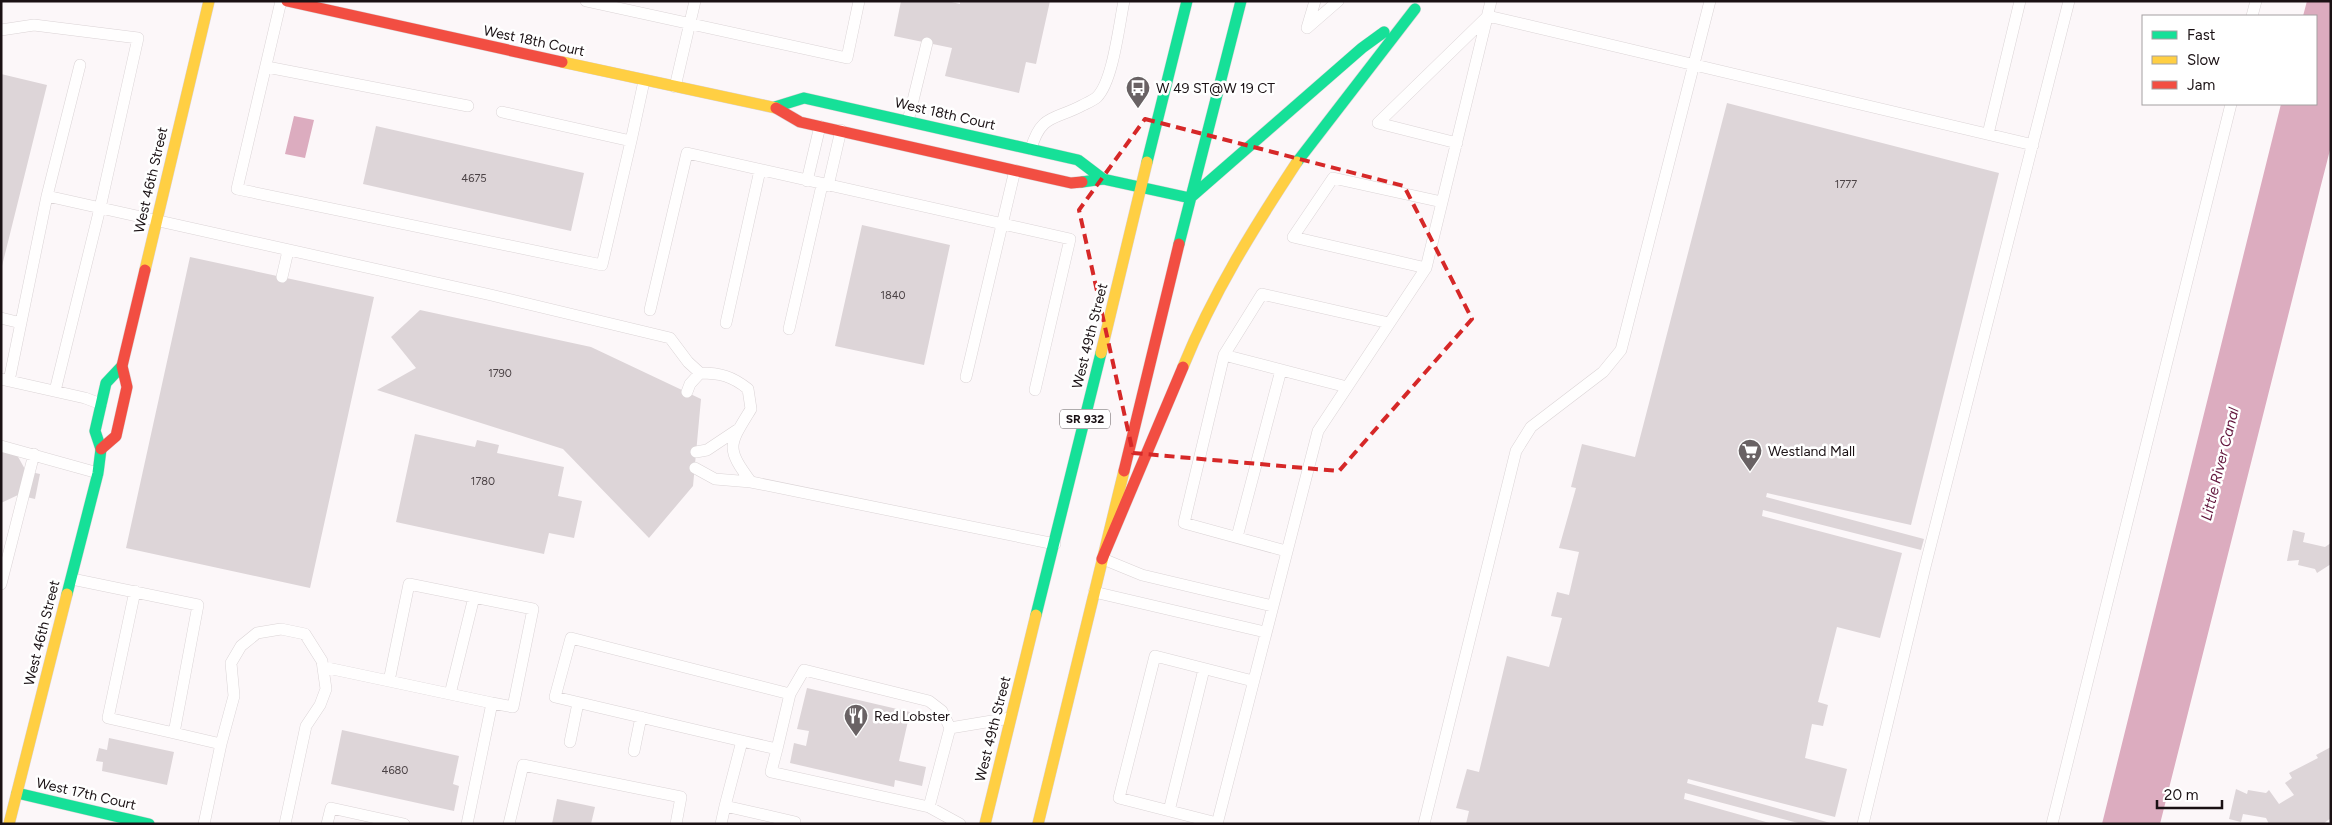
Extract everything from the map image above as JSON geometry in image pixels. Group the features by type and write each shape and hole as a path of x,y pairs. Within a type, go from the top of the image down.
{"main road":[{"name":"West 46th Street","path":"101,449 116,436 127,387 122,366 209,1"},
{"name":"West 18th Court","path":"287,1 676,88 775,107 800,122 1071,183 1103,179 1190,198"},
{"name":"West 49th Street","path":"984,824 1055,544 1188,1"},
{"path":"1038,824 1190,198 1241,1"},
{"path":"1190,198 1362,48 1419,5"},
{"path":"1102,559 1162,423 1201,323 1248,236 1309,146 1419,5"},
{"path":"1218,88 1243,41"},
{"name":"West 18th Court","path":"775,107 804,98 1078,160 1103,179"},
{"name":"West 46th Street","path":"9,824 98,473 101,449 95,431 106,383 122,366"},
{"name":"West 17th Court","path":"17,794 149,824"}],"lane":[{"path":"281,1 267,68 237,188 602,265 644,81"},
{"path":"586,1 689,26 847,58 859,1"},
{"path":"676,88 695,1"},
{"path":"1031,149 1034,137 1044,121 1073,110 1097,97 1110,70 1124,1"},
{"path":"1314,1 1307,28 1338,1"},
{"path":"1253,681 1154,656 1120,798 1217,823 1318,431 1426,268 1491,1"},
{"path":"1424,824 1516,451 1531,427 1604,372 1621,350 1710,1"},
{"path":"1988,134 2020,1"},
{"path":"1863,824 1925,567 2069,1"},
{"path":"2252,15 2256,1"},
{"path":"1488,16 1694,63 2033,145"},
{"path":"1457,142 1378,123 1488,16"},
{"path":"1,30 34,25 138,38 100,208 55,391"},
{"path":"903,145 926,43"},
{"path":"80,65 47,196 21,323 5,380 101,404"},
{"path":"267,68 468,106"},
{"path":"2052,824 2231,105"},
{"path":"502,112 631,140"},
{"path":"807,181 820,126"},
{"path":"789,328 841,130"},
{"path":"650,310 687,153 825,186 1070,239 1036,390"},
{"path":"726,323 760,170"},
{"path":"966,377 1015,170"},
{"path":"1426,268 1293,237 1334,178 1442,202"},
{"path":"47,196 490,295 670,338 688,362 700,373 720,373 736,379 748,389 751,409 737,430 733,440 733,458 751,482"},
{"path":"282,277 288,251"},
{"path":"1286,551 1184,523 1224,356 1262,294 1389,323"},
{"path":"1,318 21,323"},
{"path":"1224,356 1348,387"},
{"path":"1237,537 1281,370"},
{"path":"687,392 690,384 700,373"},
{"path":"696,452 707,450 737,430"},
{"path":"1,446 98,473"},
{"path":"1,584 34,454"},
{"path":"695,468 715,479 751,482 1055,544"},
{"path":"1102,559 1142,575 1272,606"},
{"path":"72,579 198,605 174,733"},
{"path":"323,667 492,703 513,707 533,609 409,584 389,681"},
{"path":"136,591 108,718 221,744"},
{"path":"1094,592 1265,632"},
{"path":"450,694 474,597"},
{"path":"204,824 221,744 234,696 231,663 241,646 257,633 281,629 305,634 322,661 326,689 320,705 306,726 286,824"},
{"path":"777,749 555,697 572,638 790,694"},
{"path":"1169,811 1204,668"},
{"path":"929,807 950,728 942,711 929,700 804,670 790,694 772,772 929,807 960,824"},
{"path":"467,824 492,703"},
{"path":"570,742 578,703"},
{"path":"634,751 641,717"},
{"path":"950,728 1012,717"},
{"path":"721,824 742,741"},
{"path":"509,824 523,765 681,797 676,824"},
{"path":"725,806 795,822 794,824"},
{"path":"327,824 331,808 404,824"},
{"path":"80,824 83,809"}],"highlighted area":[{"path":"1145,119 1404,186 1472,319 1339,471 1133,453 1079,210"}],"water":[{"name":"Little River Canal","path":"2307,1 2331,1 2331,146 2160,824 2102,824 2281,105 2317,105 2317,15 2303,15"},
{"path":"294,116 314,120 305,158 285,154"}],"building":[{"path":"901,1 947,1 960,4 960,1 1050,1 1036,64 1026,62 1019,93 945,76 952,48 894,36"},
{"path":"1,74 47,85 2,266 1,266"},
{"name":"Westland Mall","path":"1727,103 1999,173 1911,525 1767,493 1766,497 1924,539 1921,550 1763,510 1762,516 1902,553 1880,638 1837,627 1818,702 1828,705 1823,726 1812,724 1805,758 1847,769 1835,817 1688,779 1687,783 1834,824 1802,824 1685,793 1684,799 1773,824 1466,824 1469,811 1456,808 1467,769 1479,772 1507,656 1549,667 1562,618 1551,616 1557,592 1569,595 1579,552 1559,548 1576,488 1571,487 1582,444 1635,457"},
{"path":"376,126 584,173 571,231 363,184"},
{"path":"862,225 950,245 924,365 835,346"},
{"path":"190,257 374,297 310,588 126,548"},
{"path":"420,310 591,347 701,399 693,486 649,538 563,449 377,390 416,368 391,337"},
{"path":"415,434 475,447 477,440 499,445 497,453 564,467 558,496 582,501 574,538 549,533 544,554 396,522"},
{"path":"1,452 17,455 26,471 40,474 35,499 18,495 1,503"},
{"path":"2293,530 2305,533 2303,542 2325,547 2331,543 2331,564 2317,573 2315,569 2298,565 2299,560 2287,561"},
{"name":"Red Lobster","path":"807,688 910,712 899,761 926,767 922,786 895,780 894,787 790,763 794,743 806,746 809,731 797,729"},
{"path":"342,730 459,756 453,784 459,786 454,811 331,784"},
{"path":"109,738 174,752 167,785 102,771 103,762 96,761 99,748 107,750"},
{"path":"2331,747 2331,818 2323,824 2269,824 2266,818 2243,814 2241,822 2229,819 2236,789 2247,794 2248,790 2266,793 2269,790 2279,804 2294,795 2285,783 2292,778 2289,773 2318,758 2316,755"},
{"path":"557,799 595,807 591,824 552,824"}],"traffic: fast":[{"path":"1147,162 1187,1"},
{"path":"1179,244 1241,1"},
{"path":"1297,162 1415,9"},
{"path":"1190,198 1362,48 1384,32"},
{"path":"775,107 804,98 1078,160 1103,179"},
{"path":"1082,182 1103,179 1190,198"},
{"path":"1036,615 1101,353"},
{"path":"67,594 98,473 101,449 95,431 106,383 122,366"},
{"path":"17,793 149,824"}],"traffic: slow":[{"path":"145,270 209,1"},
{"path":"562,62 776,108"},
{"path":"1101,353 1147,162"},
{"path":"1183,367 1221,287 1297,162"},
{"path":"1038,824 1124,471"},
{"path":"9,824 67,594"},
{"path":"985,824 1036,615"}],"traffic: jam":[{"path":"287,1 562,62"},
{"path":"776,108 800,122 1071,183 1082,182"},
{"path":"1124,471 1179,244"},
{"path":"101,449 116,436 127,387 122,366 145,270"},
{"path":"1102,559 1183,367"}],"place":[{"name":"W 49 ST@W 19 CT","path":"1138,109"},
{"name":"Westland Mall","path":"1750,472"},
{"name":"Red Lobster","path":"856,737"}]}
